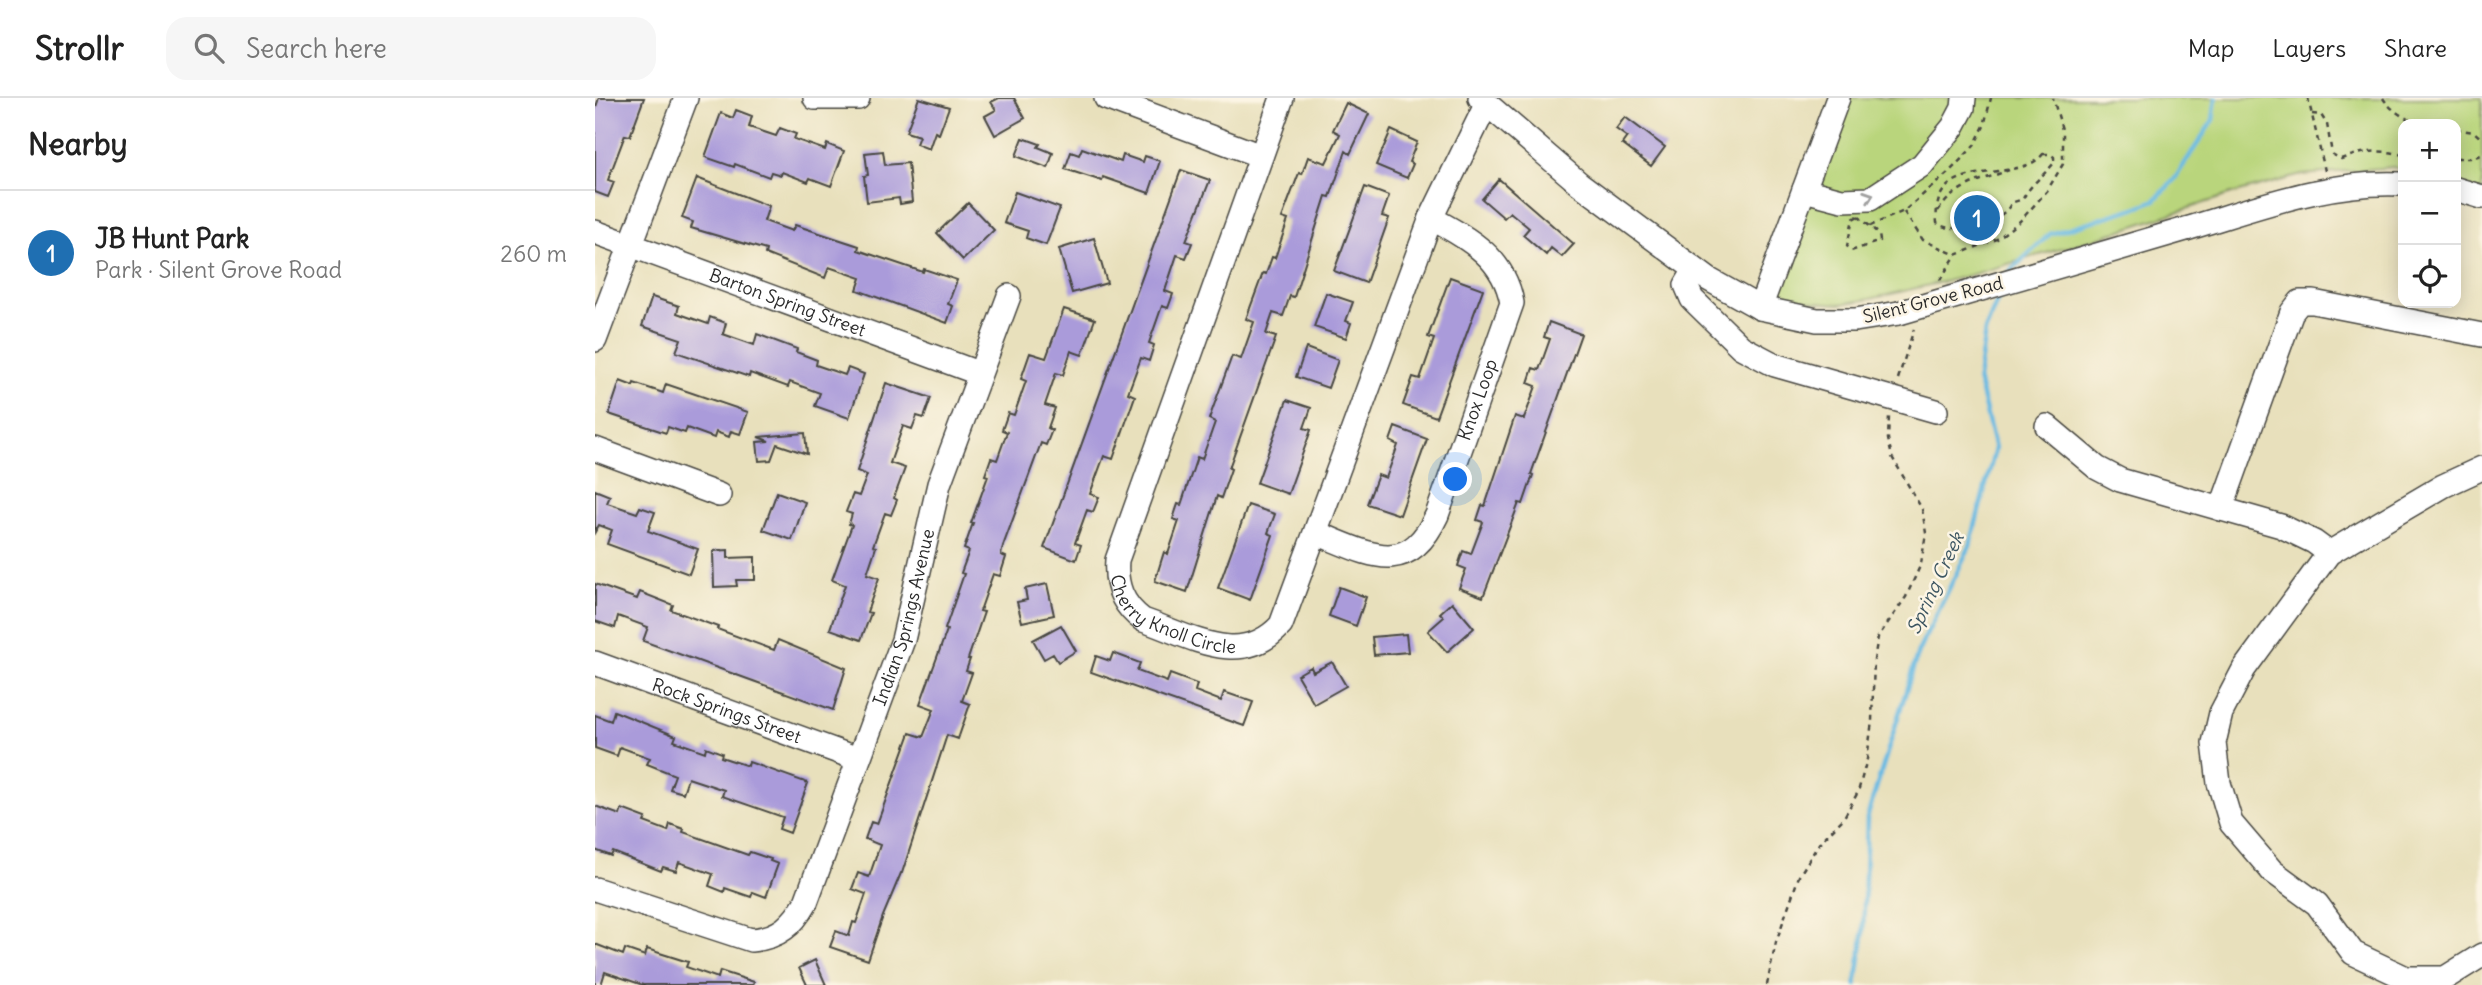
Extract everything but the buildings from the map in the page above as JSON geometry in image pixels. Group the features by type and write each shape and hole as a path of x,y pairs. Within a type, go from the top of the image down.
{"street":[{"path":"595,340 686,98"},
{"path":"815,98 858,98"},
{"path":"1106,98 1261,156"},
{"name":"Cherry Knoll Circle","path":"1282,98 1117,559 1119,590 1132,612 1143,620 1225,648 1244,648 1261,642 1281,625 1431,218 1483,102"},
{"path":"1760,308 1838,98"},
{"path":"1804,190 1842,200 1870,199 1921,165 1953,127 1963,108 1964,98"},
{"name":"Silent Grove Road","path":"1483,102 1580,184 1708,279 1760,308 1817,320 1907,320 2186,229 2329,188 2398,184"},
{"path":"2461,191 2482,197"},
{"name":"Knox Loop","path":"1316,533 1367,552 1384,556 1398,555 1418,546 1429,532 1447,489 1512,303 1509,284 1497,265 1483,251 1431,218"},
{"name":"Barton Spring Street","path":"595,232 978,373"},
{"path":"1695,270 1686,285 1692,299 1741,347 1775,365 1936,411"},
{"name":"Indian Springs Avenue","path":"595,890 751,940 767,939 782,932 797,917 806,902 903,640 939,484 978,373 1009,296"},
{"path":"2221,509 2292,312 2300,302 2349,308 2482,335"},
{"path":"2047,426 2097,468 2120,480 2281,526 2329,552"},
{"path":"595,449 719,495"},
{"path":"2482,468 2443,486 2329,552 2244,669 2221,713 2214,743 2219,783 2231,823 2272,871 2317,904 2353,953 2406,978 2445,978 2482,955"},
{"name":"Rock Springs Street","path":"595,663 857,759"}],"path":[{"path":"1937,285 1956,255 1997,239 2019,221 2047,191 2063,164 2063,134 2053,98"},
{"path":"2308,98 2329,188"},
{"path":"2383,98 2388,106 2409,119"},
{"path":"2312,114 2321,115 2327,124 2332,153 2341,159 2379,150 2398,154"},
{"path":"2461,131 2474,132 2482,139"},
{"path":"2043,154 2050,154 2054,158 2054,163 2034,186 2026,191 2023,199 2011,203 2001,216 1982,224 1949,229 1937,223 1937,204 1953,182 1964,177 2015,167 2035,164 2043,154"},
{"path":"2461,157 2482,155"},
{"path":"1937,211 1954,192 1968,184 2015,167"},
{"path":"1948,173 1953,182"},
{"path":"1904,211 1923,240 1956,255"},
{"path":"1855,217 1861,218 1879,234 1880,241 1854,251 1848,249 1846,246 1852,222 1855,217"},
{"path":"1767,985 1776,942 1799,876 1820,842 1843,819 1858,792 1867,759 1872,721 1874,660 1878,637 1906,597 1921,564 1926,533 1922,509 1892,457 1888,439 1907,320"}],"green space":[{"path":"1850,98 2482,98 2482,196 2461,189 2461,119 2398,119 2398,168 2302,175 1963,277 1840,304 1815,302 1781,294 1778,273 1805,193"}],"waterway":[{"name":"Spring Creek","path":"2010,271 2050,234 2155,200 2174,180 2213,120 2216,98"},
{"name":"Spring Creek","path":"1856,985 1863,937 1867,818 1918,652 1970,546 1995,449 1978,379 1985,331 2001,291"}],"place":[{"name":"JB Hunt Park","path":"1977,218"}]}
